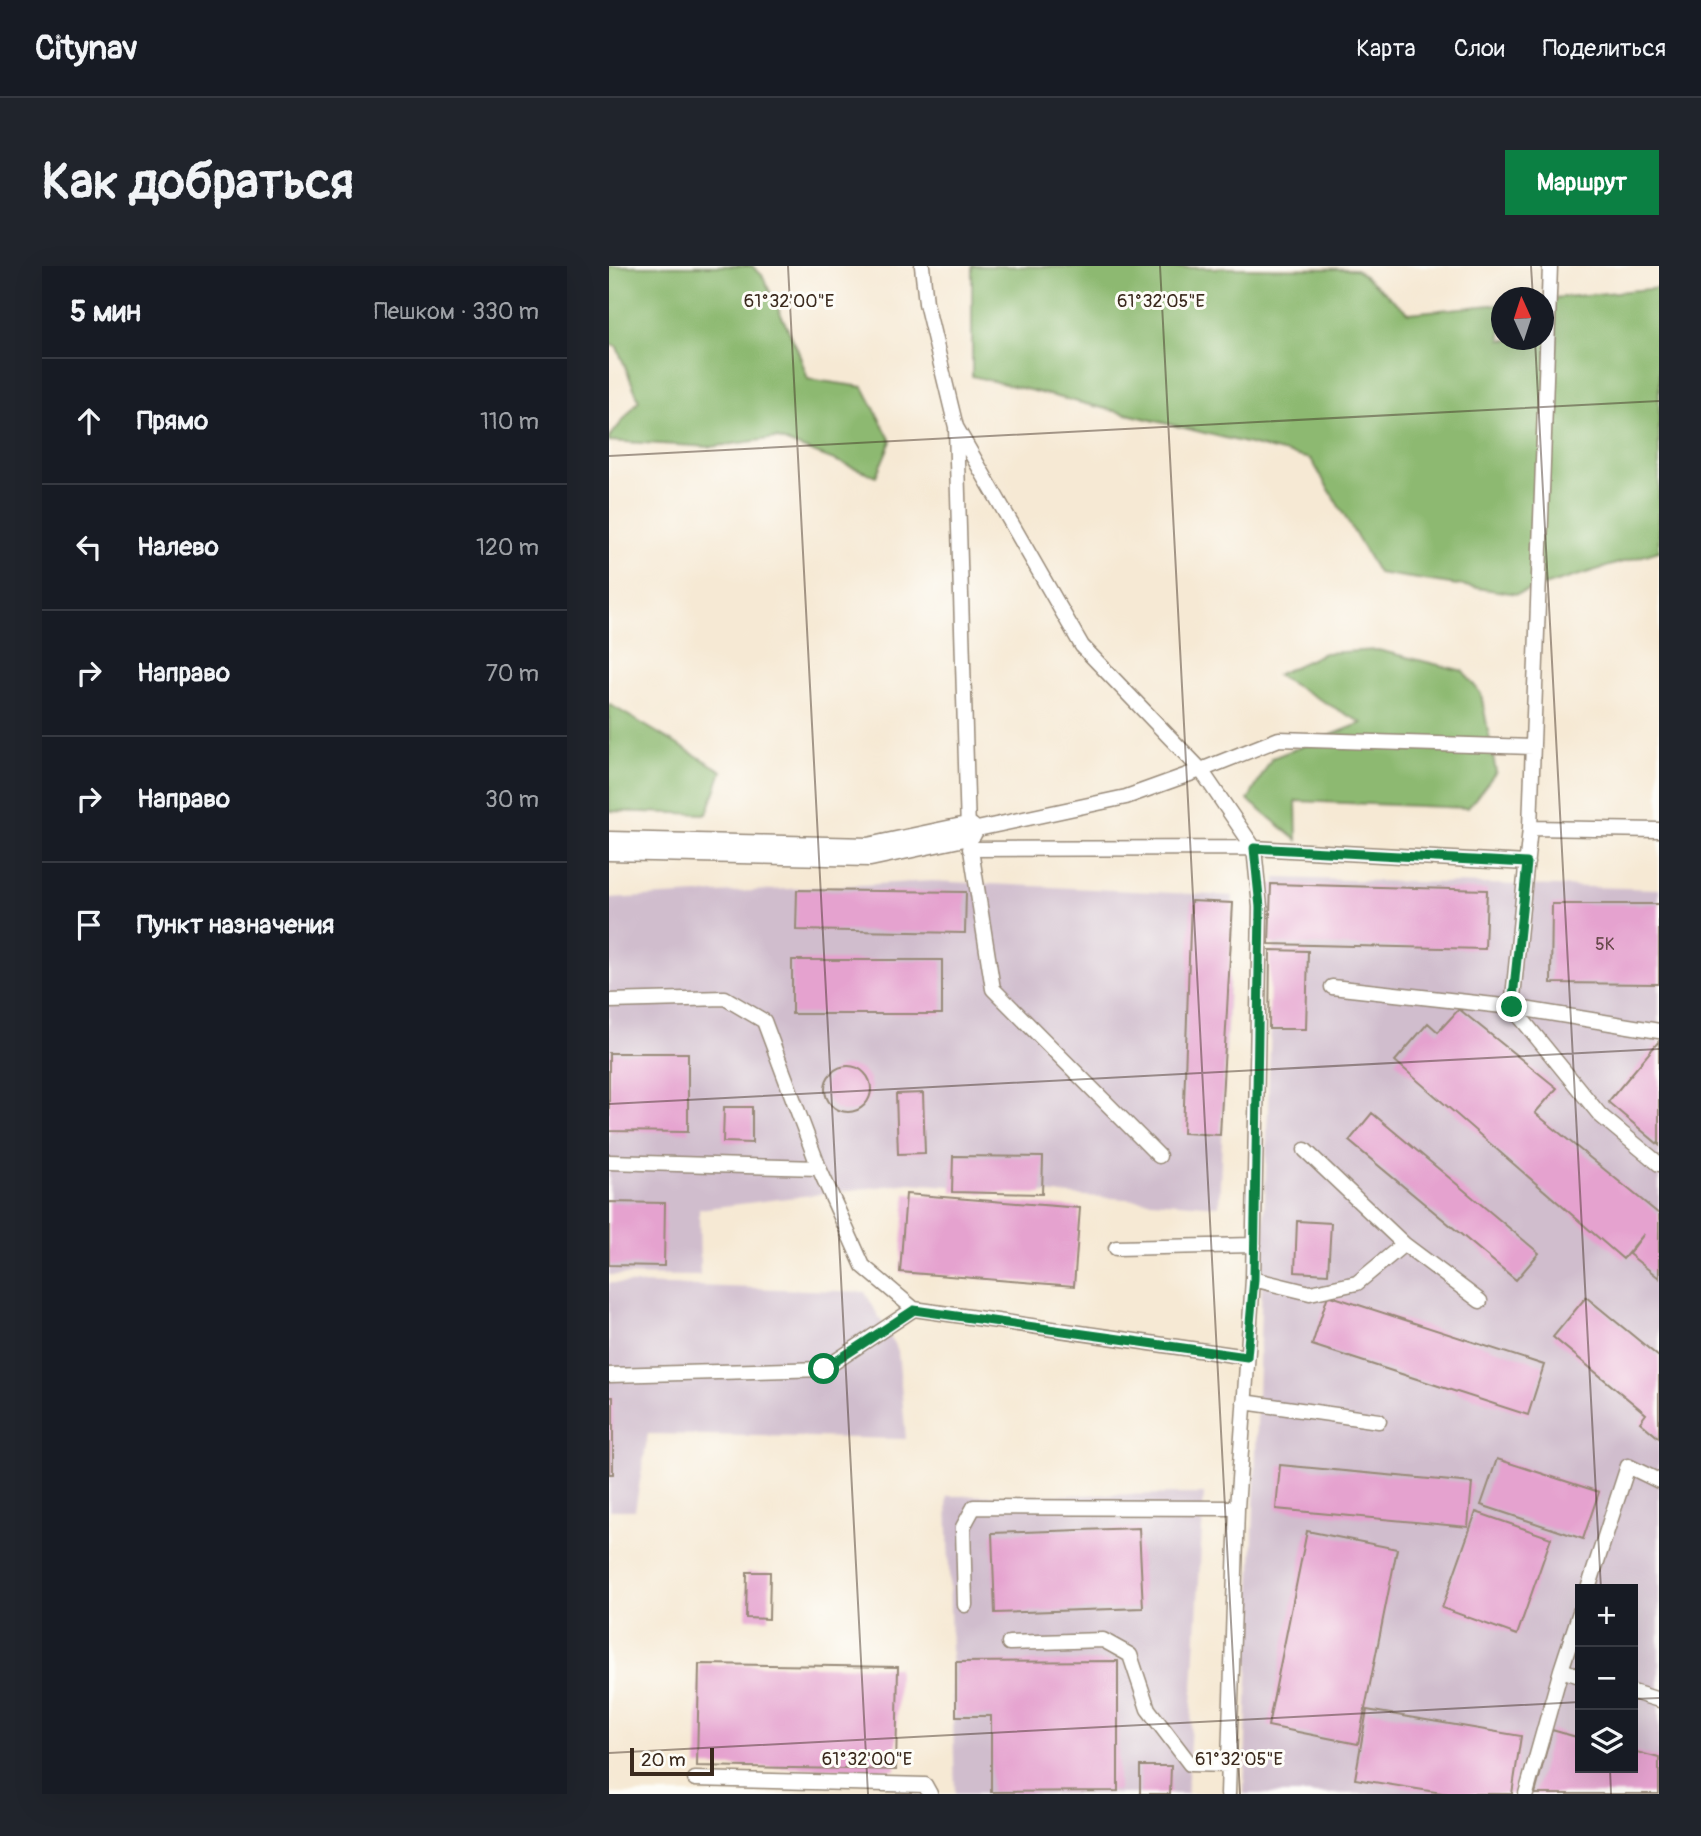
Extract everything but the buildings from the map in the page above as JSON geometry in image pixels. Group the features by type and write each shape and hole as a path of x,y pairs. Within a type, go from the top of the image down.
{"street":[{"path":"609,846 869,852 969,840"}],"lane":[{"path":"922,266 926,303 956,427 969,840 993,989 1159,1156"},
{"path":"1550,266 1530,828 1512,1007 1600,1115 1659,1164"},
{"path":"956,427 1082,646 1201,770 1254,848 1260,907 1254,1279 1237,1508 1228,1794"},
{"path":"969,840 1126,797 1279,739 1533,747"},
{"path":"1530,828 1659,830"},
{"path":"969,840 1254,848 1527,863"},
{"path":"1332,987 1512,1007 1659,1031"},
{"path":"609,1001 725,998 764,1021 819,1168 863,1266 914,1310 1247,1357"},
{"path":"1305,1150 1403,1244 1480,1301"},
{"path":"609,1162 819,1168"},
{"path":"1254,1279 1310,1293 1357,1283 1403,1244"},
{"path":"1116,1248 1254,1245"},
{"path":"609,1375 824,1369 914,1310"},
{"path":"1244,1402 1379,1421"},
{"path":"1590,1584 1628,1466 1659,1481"},
{"path":"965,1605 963,1527 974,1507 1237,1508"},
{"path":"1526,1794 1575,1627"},
{"path":"1009,1643 1103,1640 1130,1655 1148,1709 1189,1763 1229,1765"},
{"path":"1561,1670 1575,1674"},
{"path":"1638,1694 1659,1700"},
{"path":"695,1779 925,1785 930,1794"}],"shaded area":[{"path":"1276,878 1659,889 1659,1794 1244,1794"},
{"path":"932,881 1233,896 1219,1206 910,1183 699,1209 700,1276 609,1275 609,899"},
{"path":"609,1283 865,1292 898,1351 906,1439 648,1434 635,1510 609,1510"},
{"path":"1204,1494 1187,1794 955,1794 947,1496"}],"green space":[{"path":"609,266 752,266 762,275 797,348 808,379 863,387 891,441 876,476 776,438 711,447 609,441 639,400 617,347 609,344"},
{"path":"972,266 1356,269 1409,313 1491,305 1491,350 1554,350 1554,298 1659,288 1659,551 1517,594 1378,573 1311,459 972,376"},
{"path":"1378,650 1463,671 1481,694 1496,772 1468,808 1296,801 1297,840 1248,800 1272,758 1362,723 1276,675 1324,653"},
{"path":"609,704 722,771 707,814 609,811"}],"route":[{"path":"824,1369 914,1310 1247,1357 1254,1279 1260,907 1254,848 1527,863 1512,1007"}]}
